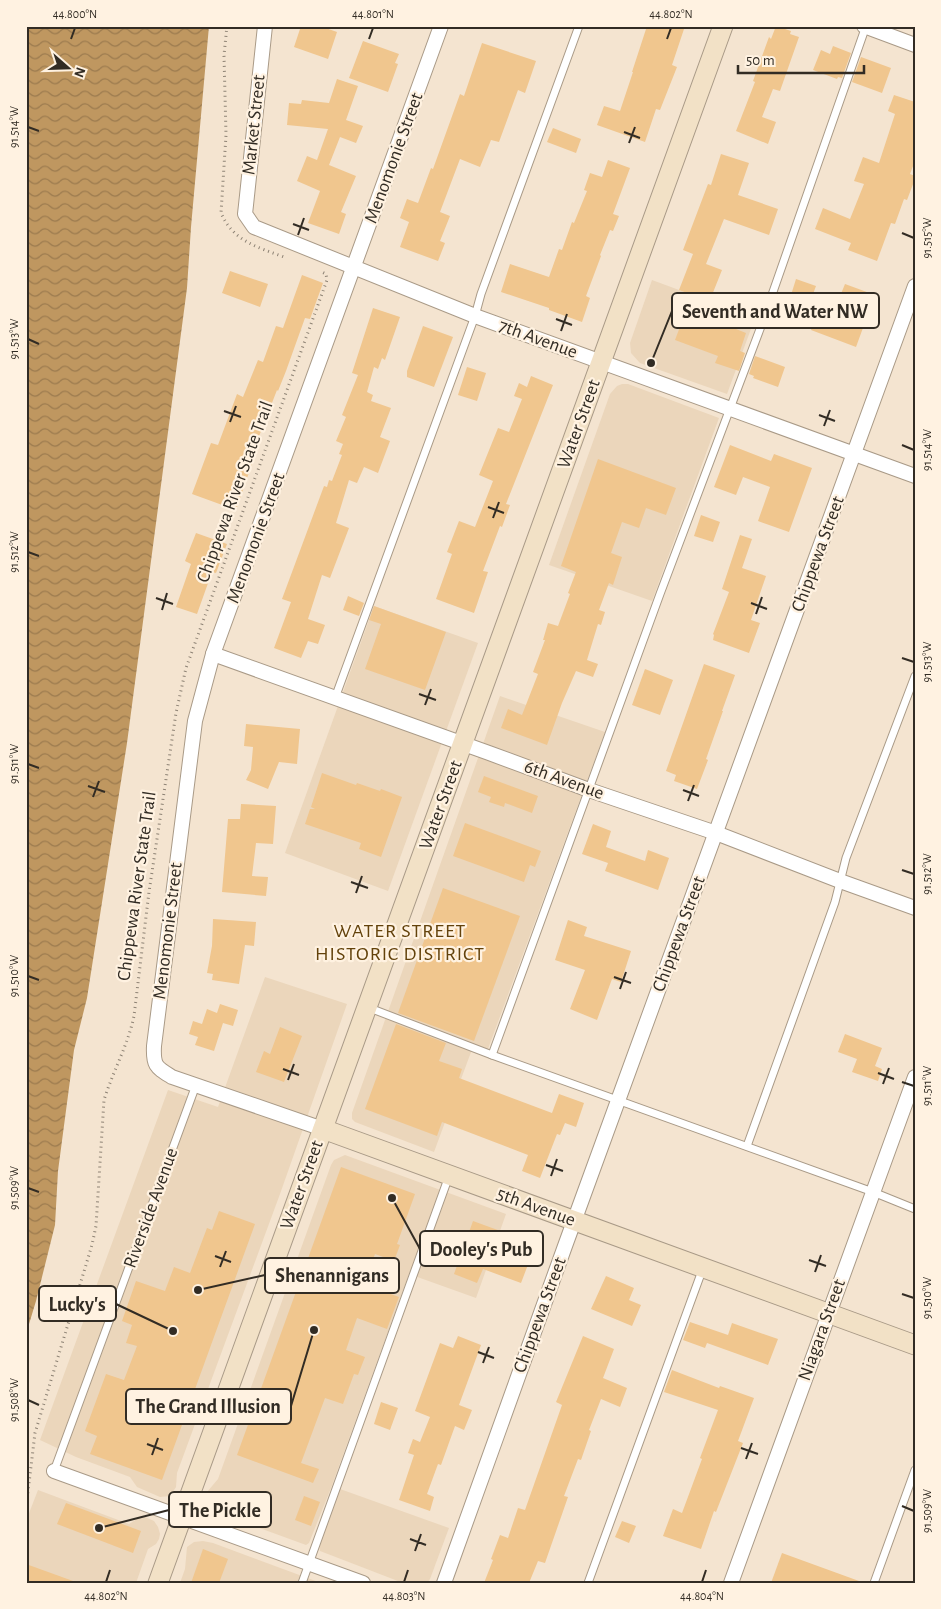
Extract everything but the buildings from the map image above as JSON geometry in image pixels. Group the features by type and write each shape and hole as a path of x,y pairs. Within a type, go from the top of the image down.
{"main road":[{"name":"Water Street","path":"158,1583 723,26"},
{"name":"5th Avenue","path":"323,1129 915,1345"}],"street":[{"name":"Market Street","path":"250,223 245,214 265,26"},
{"name":"Menomonie Street","path":"159,1068 154,1060 154,1046 195,721 213,654 441,26"},
{"path":"865,26 915,45"},
{"name":"7th Avenue","path":"250,223 254,227 355,266 475,316 915,476"},
{"name":"Chippewa Street","path":"444,1583 915,286"},
{"name":"6th Avenue","path":"213,654 589,790 716,833 915,908"},
{"name":"5th Avenue","path":"159,1068 172,1077 323,1129"},
{"name":"Niagara Street","path":"730,1583 915,1077"},
{"path":"54,1472 363,1583"}],"lane":[{"path":"335,698 579,26"},
{"path":"492,1055 721,427 730,409 763,319 865,26"},
{"path":"747,1146 834,902 846,858 915,676"},
{"path":"367,1007 492,1055 747,1146 915,1209"},
{"name":"Riverside Avenue","path":"54,1472 196,1085"},
{"path":"302,1583 449,1175"},
{"path":"588,1583 703,1268"},
{"path":"874,1583 915,1470"}],"path":[{"path":"227,26 224,55 226,135 221,212 225,223 233,231"},
{"name":"Chippewa River State Trail","path":"26,1508 35,1433 96,1226 104,1100 130,1033 134,1016 149,892 176,713 186,668 327,280"}],"shaded area":[{"path":"652,280 755,318 727,394 640,363 631,353 630,343"},
{"path":"628,384 719,418 652,601 549,565 610,394 617,386"},
{"path":"374,606 478,643 388,891 285,853"},
{"path":"500,696 605,732 488,1049 474,1044 434,1152 355,1122 352,1119 352,1113"},
{"path":"265,977 347,1004 280,1194 177,1473 176,1487 170,1496 160,1497 137,1487 130,1477 76,1457 40,1440 168,1090 218,1107"},
{"path":"345,1155 506,1214 476,1298 409,1274 331,1488 309,1543 306,1545 210,1510 205,1498 207,1492 218,1479 331,1165 334,1160"},
{"path":"340,1489 449,1528 427,1583 403,1583 320,1551 319,1546"},
{"path":"38,1490 129,1524 140,1517 154,1521 160,1534 159,1539 156,1544 148,1549 136,1583 26,1583 26,1521"},
{"path":"203,1541 321,1583 180,1583 185,1569 187,1547 194,1542"}],"water":[{"path":"26,26 209,26 187,288 127,743 87,998 74,1050 58,1171 55,1225 26,1334"}],"place":[{"name":"Seventh and Water NW","path":"651,363"},
{"name":"Dooley's Pub","path":"392,1198"},
{"name":"Shenannigans","path":"198,1290"},
{"name":"The Grand Illusion","path":"314,1330"},
{"name":"Lucky's","path":"173,1331"},
{"name":"The Pickle","path":"99,1528"}],"district":[{"name":"WATER STREET HISTORIC DISTRICT","path":"400,942"}]}
